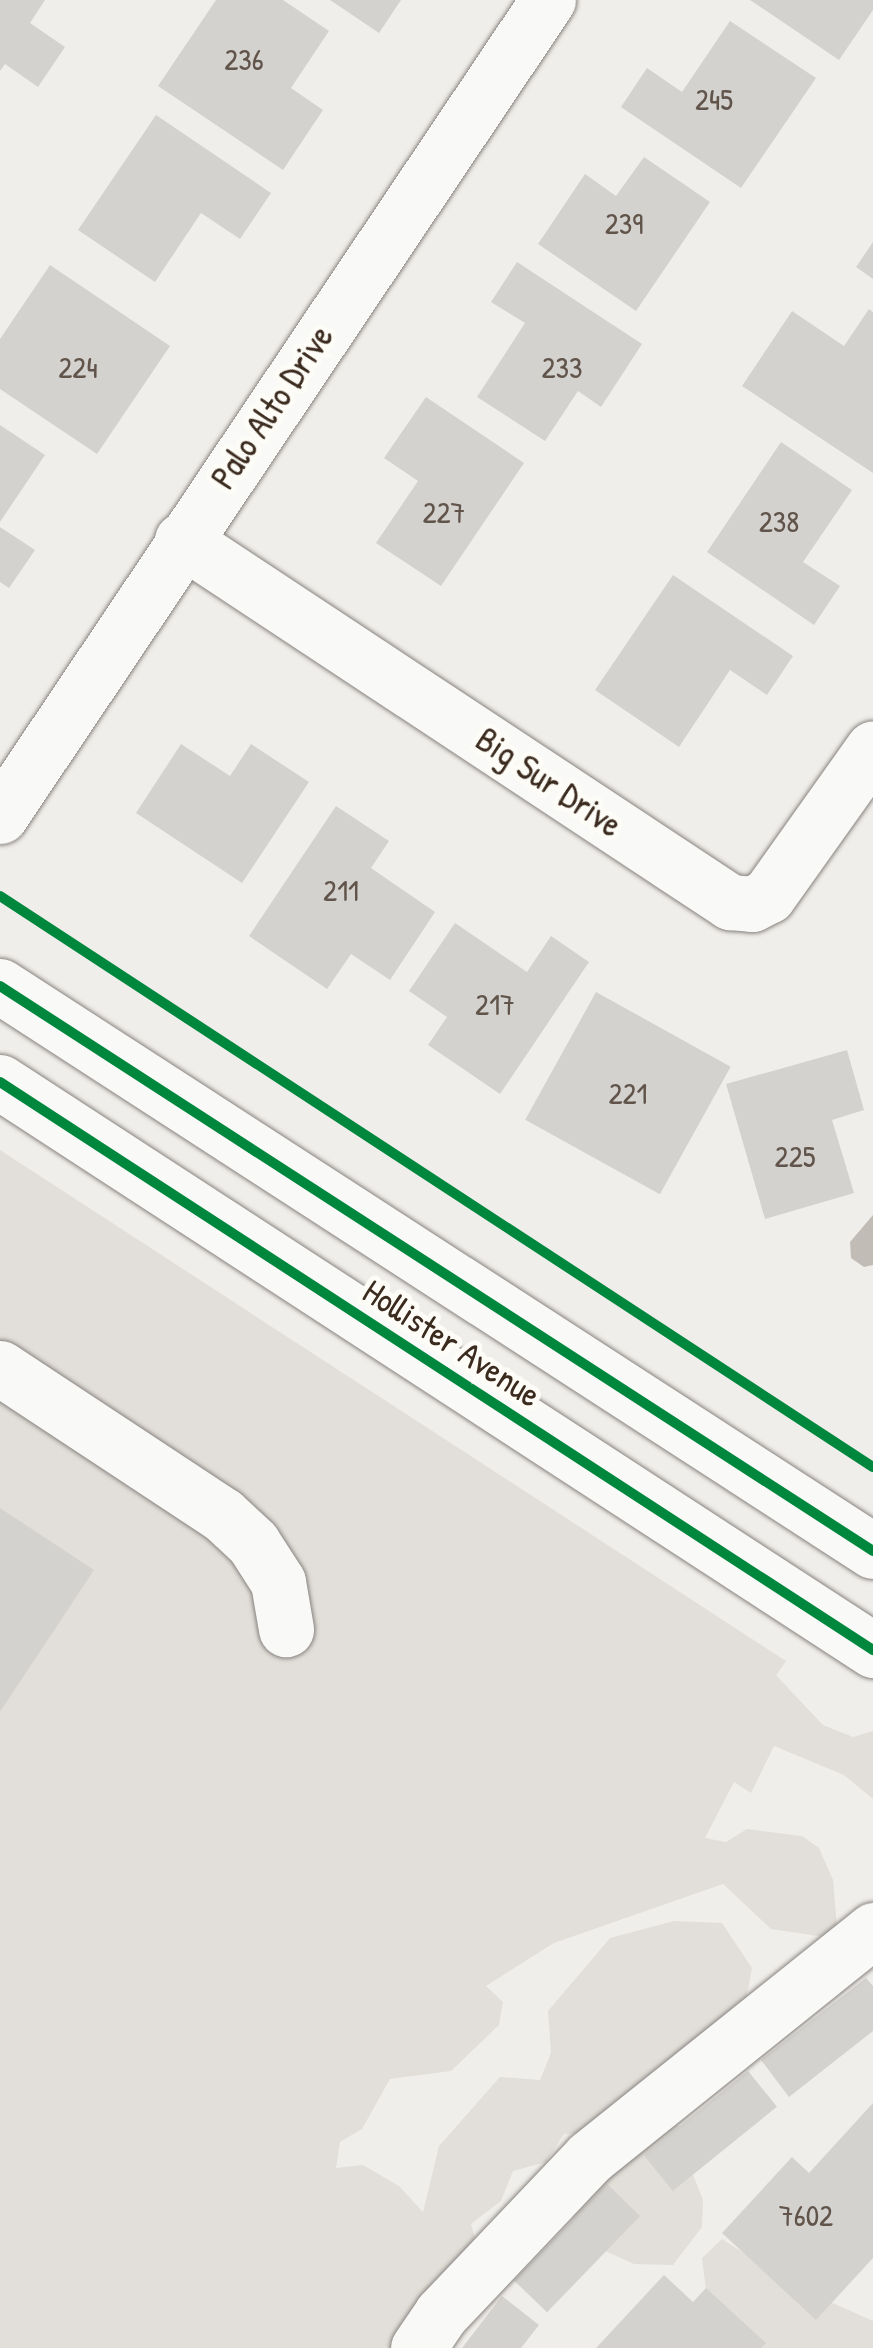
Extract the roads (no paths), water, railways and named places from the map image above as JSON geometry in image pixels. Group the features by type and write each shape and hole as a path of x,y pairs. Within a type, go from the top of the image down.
{"street":[{"name":"Palo Alto Drive","path":"0,816 548,0"},
{"name":"Big Sur Drive","path":"182,540 730,902 752,904 768,896 873,748"},
{"name":"Hollister Avenue","path":"0,986 873,1551"},
{"name":"Hollister Avenue","path":"0,1082 873,1650"},
{"path":"0,1368 223,1514 253,1542 278,1582 286,1630"},
{"path":"418,2348 441,2314 590,2157 873,1930"}]}
